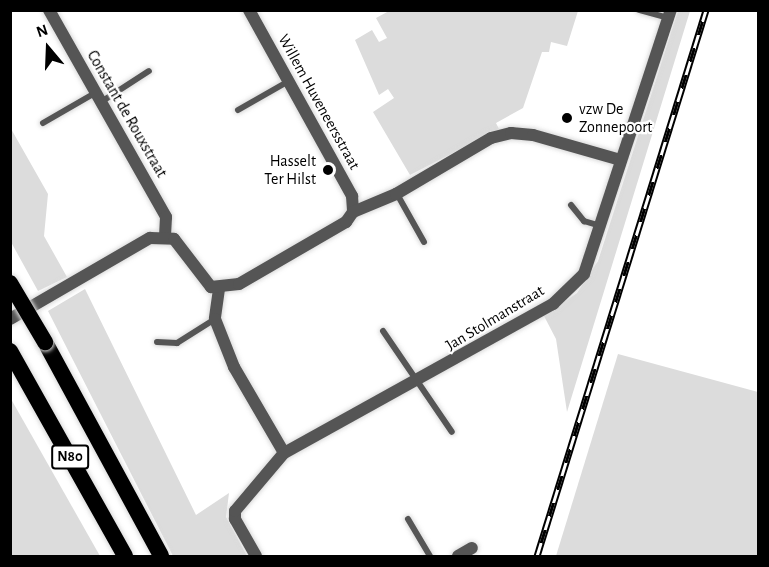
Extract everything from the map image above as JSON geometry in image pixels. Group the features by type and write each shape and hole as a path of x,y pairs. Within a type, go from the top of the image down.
{"highway":[{"name":"N80","path":"10,283 45,342 161,556"},
{"name":"N80","path":"13,354 125,556"}],"street":[{"name":"Constant de Rouxstraat","path":"49,10 166,217 165,236"},
{"name":"Willem Huveneersstraat","path":"249,10 352,196 353,212"},
{"name":"Jan Stolmanstraat","path":"256,556 236,519 235,511 284,453 417,382 568,291 584,274 669,14"},
{"path":"10,319 150,238 165,236 180,244 206,283 219,289 239,284 346,222 353,212 396,194 491,138 511,133 533,135 621,160"},
{"path":"219,289 216,319 234,367 284,453"},
{"path":"458,556 472,548"}],"lane":[{"path":"639,10 669,14"},
{"path":"43,123 150,71"},
{"path":"238,110 287,82"},
{"path":"396,194 424,242"},
{"path":"571,205 584,221 600,226"},
{"path":"157,342 177,343 216,319"},
{"path":"383,332 452,432"},
{"path":"408,519 430,556"}],"shaded area":[{"path":"389,11 578,11 567,46 551,42 549,52 542,52 523,108 496,123 499,129 410,175 373,112 394,98 388,89 379,95 355,40 372,30 379,42 387,38 376,18"},
{"path":"678,11 690,11 567,412 556,339 544,316 577,293 598,261"},
{"path":"10,127 48,194 44,236 67,277 38,291 11,242"},
{"path":"85,289 196,515 229,493 226,517 247,556 173,556 48,311"},
{"path":"618,354 758,392 758,556 556,556"},
{"path":"11,399 100,556 11,556"}],"railway":[{"path":"537,556 706,10"}],"place":[{"name":"vzw De Zonnepoort","path":"567,118"},
{"name":"Hasselt Ter Hilst","path":"328,170"}]}
